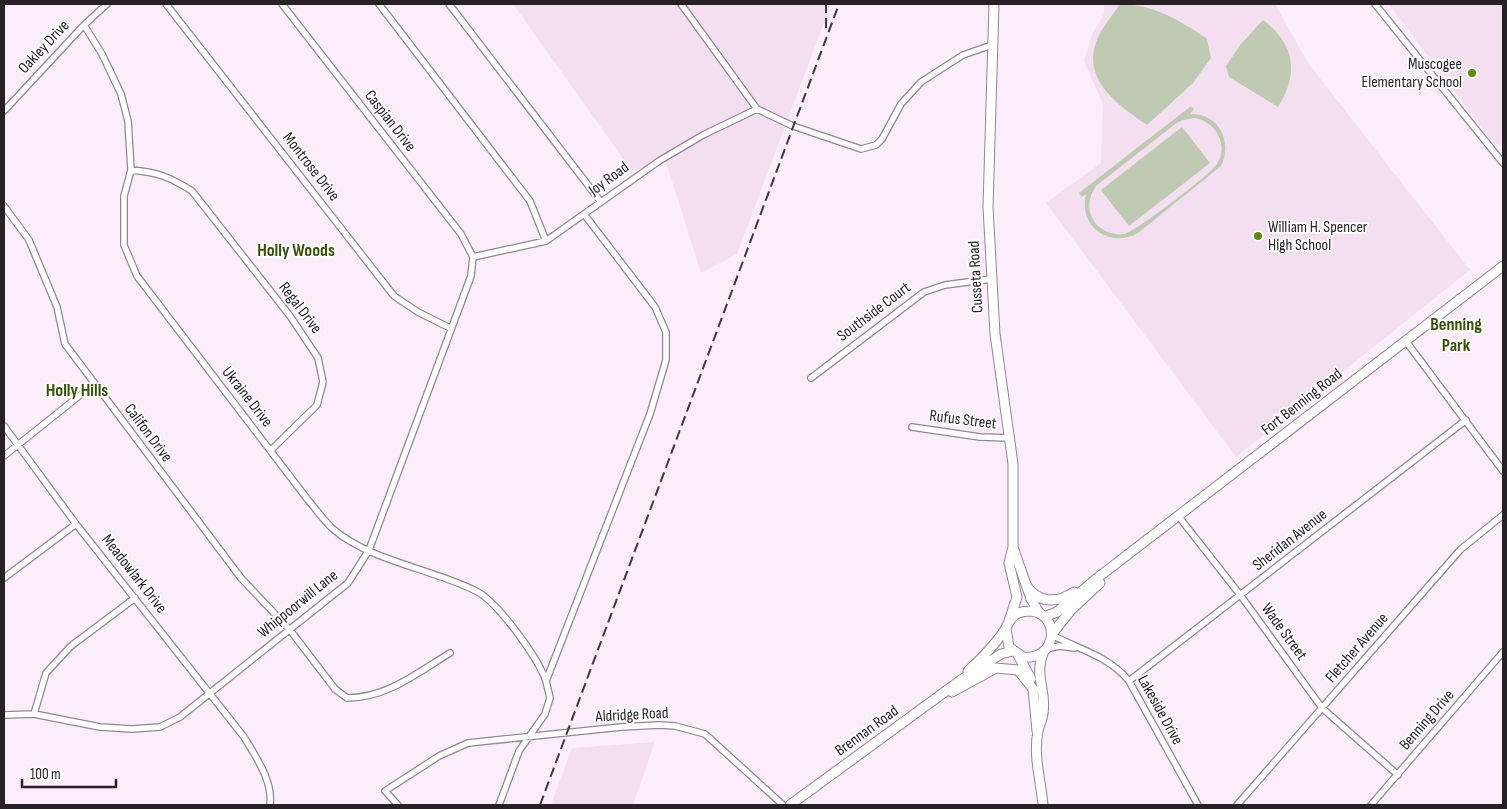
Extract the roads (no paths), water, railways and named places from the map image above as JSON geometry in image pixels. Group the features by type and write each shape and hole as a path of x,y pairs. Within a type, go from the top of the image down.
{"street":[{"name":"Oakley Drive","path":"4,111 84,25 107,4"},
{"name":"Montrose Drive","path":"166,4 394,296 418,312 450,328"},
{"name":"Caspian Drive","path":"282,4 461,234 472,257"},
{"path":"380,4 530,200 546,241"},
{"path":"449,4 601,202"},
{"path":"682,4 757,109 860,149 868,149 882,139 901,104 921,82 962,55 992,45"},
{"name":"Cusseta Road","path":"994,4 988,207 995,334 1011,438 1013,464 1013,547 1009,563 1017,596 1007,627"},
{"path":"1375,4 1503,163"},
{"name":"Ukraine Drive","path":"84,25 102,54 120,94 128,121 131,170 124,196 124,245 137,276 308,500 333,529 369,550 478,592 504,618 540,665 546,681"},
{"name":"Joy Road","path":"472,257 546,241 658,160 703,135 757,109"},
{"name":"Regal Drive","path":"131,170 155,172 172,178 192,191 298,328 318,358 323,382 317,405 271,450"},
{"name":"Califon Drive","path":"4,206 29,240 57,307 65,344 241,578 290,630 335,689 347,698 362,698 387,692 450,653"},
{"path":"499,805 519,751 545,714 550,698 546,681 650,414 666,360 666,332 655,306 584,214"},
{"name":"Whippoorwill Lane","path":"4,716 34,714 100,726 147,728 160,726 180,717 208,692 348,583 369,550 470,276 472,257"},
{"name":"Fort Benning Road","path":"1042,616 1057,612 1096,579 1503,266"},
{"name":"Southside Court","path":"810,378 924,292 940,286 991,279"},
{"path":"1405,340 1503,471"},
{"path":"4,456 94,384"},
{"name":"Sheridan Avenue","path":"1129,681 1466,420"},
{"name":"Meadowlark Drive","path":"4,426 76,524 244,737 263,771 268,786 270,805"},
{"name":"Rufus Street","path":"912,427 1011,438"},
{"name":"Fletcher Avenue","path":"1237,805 1460,550 1503,516"},
{"name":"Wade Street","path":"1179,517 1241,596 1322,708 1398,775"},
{"path":"4,578 76,524"},
{"name":"Cusseta Road","path":"1013,547 1026,585 1042,616"},
{"name":"Fort Benning Road","path":"1052,634 1071,610 1120,562"},
{"path":"1026,585 1034,595 1051,600 1066,597 1096,579"},
{"path":"34,714 46,673 72,646 135,598"},
{"path":"1038,732 1044,712 1038,674 1040,662 1052,634 1051,628 1042,616 1030,611 1019,613 1007,627 1006,641 1029,673 1033,689 1038,732 1038,779 1043,805"},
{"name":"Brennan Road","path":"961,680 964,674 987,653 1007,627"},
{"name":"Lakeside Drive","path":"1052,634 1110,662 1129,681 1198,805"},
{"name":"Lakeside Drive","path":"1046,650 1059,646 1080,648"},
{"path":"1015,653 1029,658 1046,650"},
{"name":"Benning Drive","path":"1371,805 1503,652"},
{"name":"Brennan Road","path":"790,805 993,658 1015,653"},
{"path":"930,704 991,670 1001,667 1018,670 1033,689"},
{"name":"Aldridge Road","path":"398,805 385,791 439,756 468,742 658,725 688,729 705,734 783,805"}],"railway":[{"path":"826,4 826,28"},
{"path":"540,805 839,4"}],"place":[{"name":"Muscogee Elementary School","path":"1472,73"},
{"name":"William H. Spencer High School","path":"1258,236"}],"district":[{"name":"Holly Woods","path":"296,250"},
{"name":"Benning Park","path":"1456,334"},
{"name":"Holly Hills","path":"77,390"}]}
